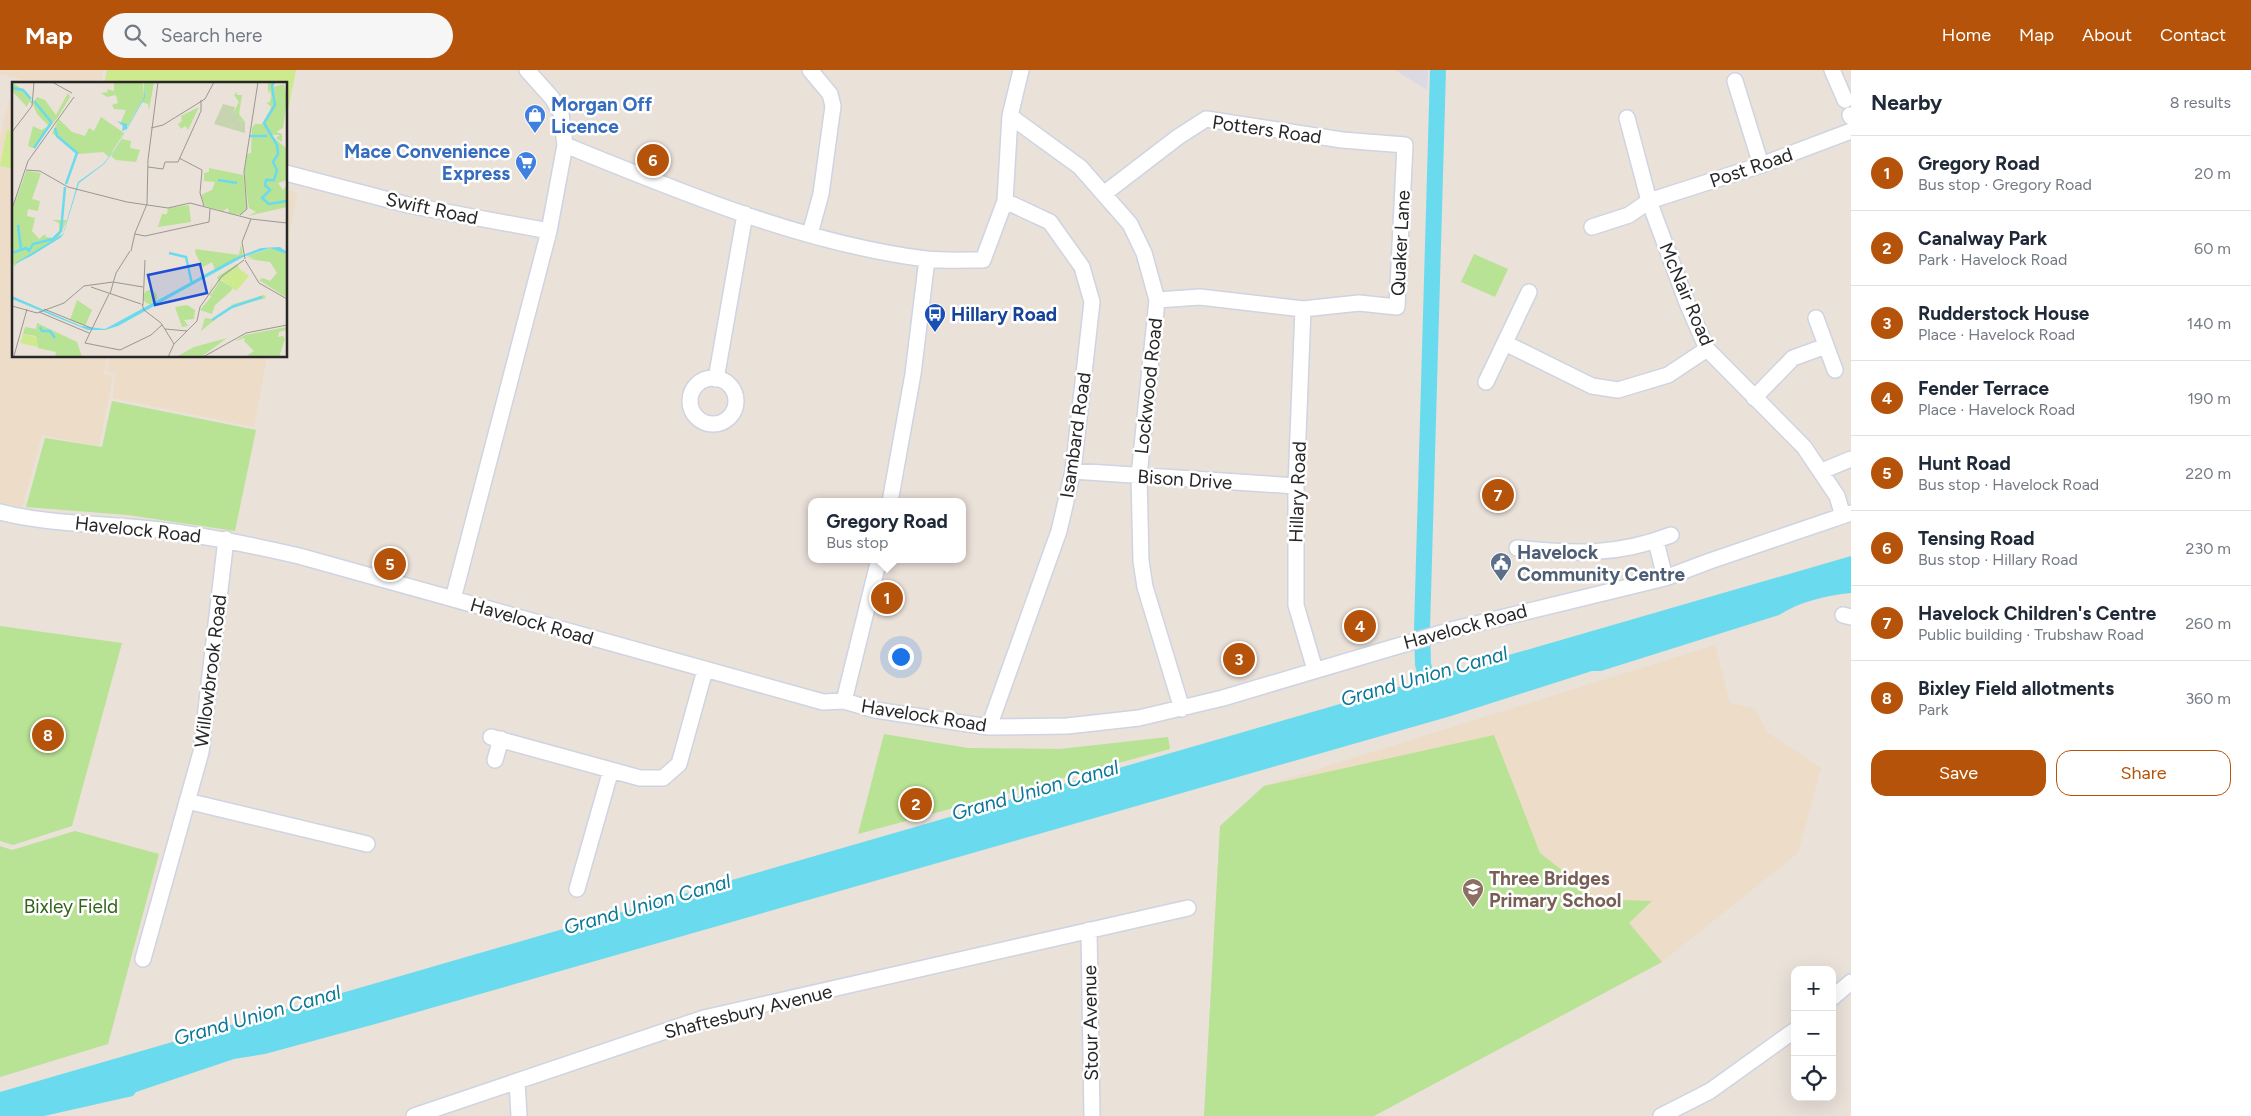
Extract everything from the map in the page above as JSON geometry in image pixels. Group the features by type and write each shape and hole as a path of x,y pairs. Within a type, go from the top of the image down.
{"street":[{"path":"452,599 550,231 565,145 561,113 552,98 527,70"},
{"path":"810,70 830,94 834,106 821,194 810,234"},
{"path":"565,145 744,214 810,234 864,248 927,259 983,260 1006,200 1010,116 1021,70"},
{"path":"1832,70 1845,100"},
{"path":"1735,81 1761,164"},
{"name":"Lockwood Road","path":"1010,116 1080,167 1105,193 1130,224 1144,253 1156,300 1139,476 1141,561 1145,587 1182,709"},
{"name":"McNair Road","path":"1627,118 1649,201 1687,303 1708,349 1804,447 1822,470 1847,514"},
{"name":"Potters Road","path":"1105,193 1178,137 1206,119 1342,140 1399,144"},
{"name":"Post Road","path":"1592,227 1629,215 1649,201 1761,164 1851,131"},
{"name":"Quaker Lane","path":"1304,309 1358,303 1397,307 1399,144"},
{"name":"Swift Road","path":"288,174 408,205 550,231"},
{"name":"Isambard Road","path":"989,727 1059,531 1073,471 1092,302 1082,267 1050,222 1006,200"},
{"path":"716,379 744,214"},
{"path":"891,498 913,374 927,259"},
{"path":"1486,382 1530,292"},
{"path":"1156,300 1200,297 1304,309"},
{"name":"Hillary Road","path":"1304,309 1296,486 1296,605 1315,670"},
{"path":"1816,318 1835,370"},
{"path":"1505,343 1592,386 1618,390 1668,375 1708,349"},
{"path":"1754,398 1793,358 1826,346"},
{"path":"1822,470 1851,459"},
{"name":"Bison Drive","path":"1073,471 1296,486"},
{"name":"Havelock Road","path":"0,512 64,522 142,528 226,539 299,556 823,702 844,701 875,710 989,727 1067,726 1139,718 1182,709 1395,645 1665,578 1710,560 1847,514"},
{"path":"1517,548 1564,553 1619,551 1671,535"},
{"name":"Willowbrook Road","path":"143,959 201,752 226,539"},
{"path":"1656,541 1665,578"},
{"path":"844,701 878,563"},
{"path":"495,760 496,738 640,778 663,778 679,764 705,670"},
{"path":"577,889 611,770"},
{"path":"187,801 367,844"},
{"name":"Shaftesbury Avenue","path":"414,1116 704,1018 1188,908"},
{"name":"Stour Avenue","path":"1088,930 1092,1116"},
{"path":"1836,995 1851,982"},
{"path":"1662,1116 1710,1091 1791,1033"},
{"path":"518,1080 519,1116"}],"shaded area":[{"path":"0,70 103,70 101,82 33,82 0,74"},
{"path":"1395,70 1428,70 1427,90"},
{"path":"9,101 12,102 12,358 107,358 104,374 113,376 99,446 42,435 22,507 0,502 0,136"},
{"path":"288,190 297,193 288,241"},
{"path":"110,358 267,358 254,427 113,398 115,374 107,372"},
{"name":"Three Bridges Primary School","path":"1715,645 1730,703 1755,709 1767,732 1821,768 1798,853 1662,962 1373,1116 1204,1116 1220,826 1264,786"}],"green space":[{"path":"107,70 296,70 288,110 288,82 104,82"},
{"path":"7,130 12,131 12,169 0,166"},
{"path":"1474,254 1508,269 1495,297 1461,282"},
{"path":"112,401 256,430 235,531 128,515 26,507 45,438 102,447"},
{"path":"0,626 122,643 72,826 13,845 0,841"},
{"path":"884,734 968,748 1060,749 1168,737 1170,749 858,834"},
{"name":"Three Bridges Primary School","path":"1494,735 1540,853 1591,893 1592,899 1652,901 1629,923 1662,962 1374,1116 1204,1116 1220,826 1264,786"},
{"name":"Bixley Field","path":"75,831 159,854 108,1044 0,1077 0,846 12,850"}],"water":[{"path":"1851,556 1851,593 1832,595 1814,600 1795,606 1779,615 1601,671 1592,671 1451,716 379,1023 265,1054 234,1059 136,1092 133,1096 44,1116 0,1116 0,1092"}],"waterway":[{"name":"Grand Union Canal","path":"1431,699 1423,664 1422,630 1438,70"}],"place":[{"name":"Morgan Off Licence","path":"535,134"},
{"name":"Tensing Road","path":"653,160"},
{"name":"Mace Convenience Express","path":"526,181"},
{"name":"Hillary Road","path":"935,333"},
{"name":"Havelock Children's Centre","path":"1498,495"},
{"name":"Hunt Road","path":"390,564"},
{"name":"Havelock Community Centre","path":"1501,582"},
{"name":"Gregory Road","path":"887,598"},
{"name":"Fender Terrace","path":"1360,626"},
{"name":"Rudderstock House","path":"1239,659"},
{"name":"Bixley Field allotments","path":"48,735"},
{"name":"Canalway Park","path":"916,804"},
{"name":"Three Bridges Primary School","path":"1473,908"}]}
